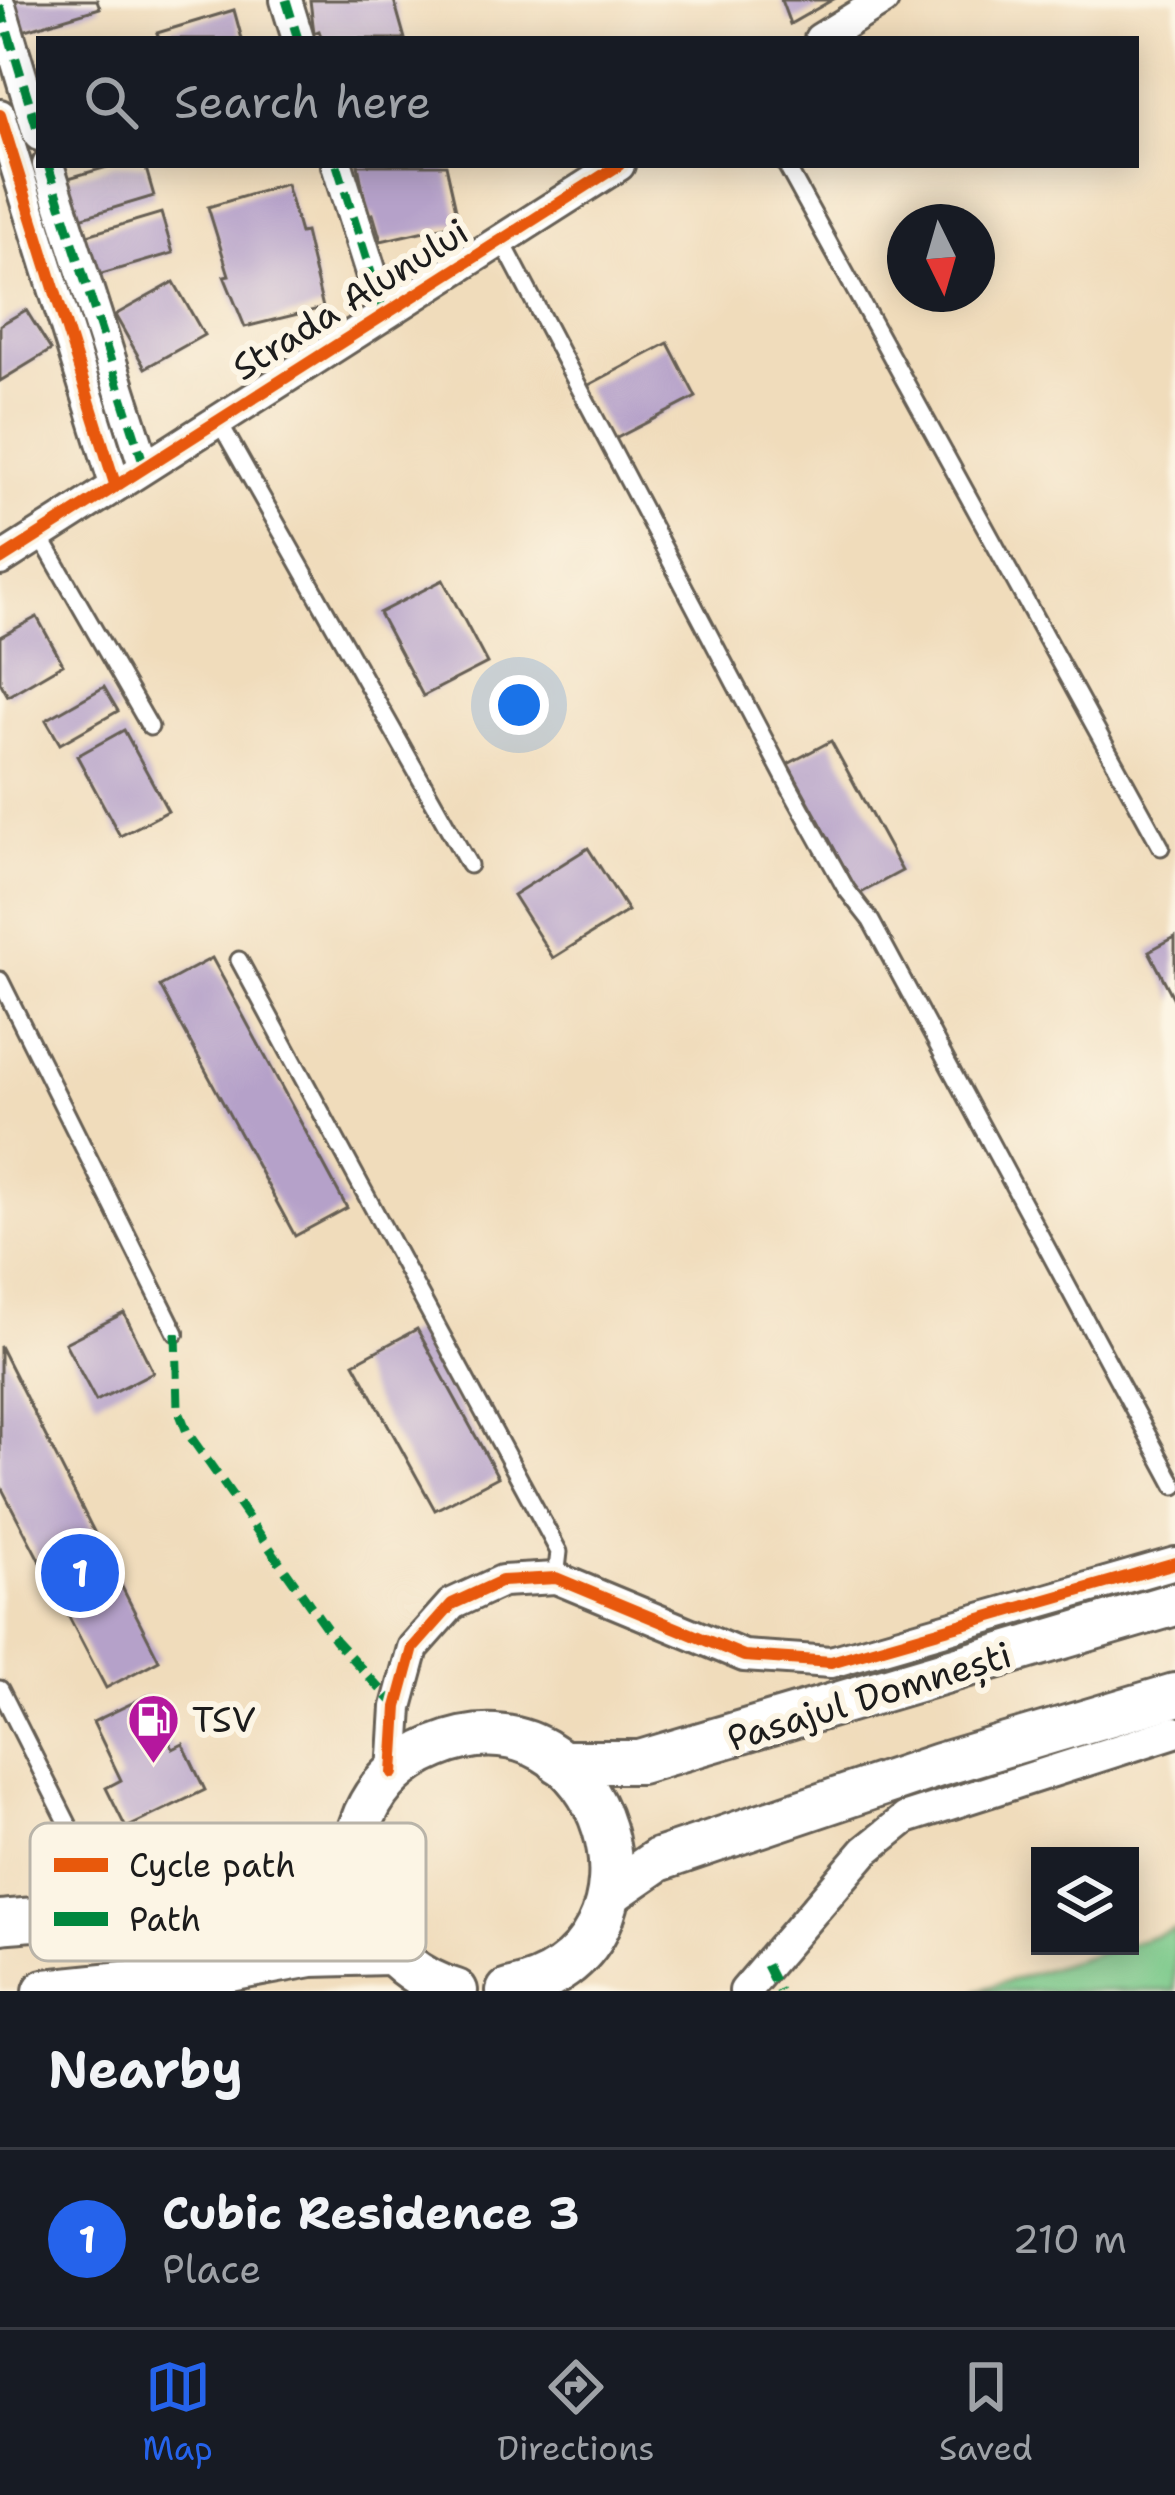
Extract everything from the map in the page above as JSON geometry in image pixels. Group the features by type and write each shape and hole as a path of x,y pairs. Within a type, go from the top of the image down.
{"main road":[{"name":"Pasajul Domnești","path":"559,1762 640,1762 1175,1604"},
{"path":"610,1893 658,1860 939,1765 1175,1695"},
{"path":"364,1823 376,1794 393,1773 450,1741 483,1737 515,1741 559,1762 594,1798 607,1828 613,1861 610,1893 598,1924 579,1952 554,1973 508,1991"},
{"path":"0,1922 30,1919"},
{"path":"45,1991 258,1979 297,1961"},
{"path":"397,1961 456,1991"}],"street":[{"path":"286,0 297,36"},
{"path":"825,36 881,0"},
{"path":"0,6 36,125"},
{"path":"0,116 115,484"},
{"path":"49,168 144,465"},
{"path":"339,168 384,314"},
{"name":"Strada Alunului","path":"0,560 614,168"},
{"path":"393,1773 401,1690 413,1648 429,1623 475,1591 502,1581 556,1578 744,1656 831,1663 1175,1563"},
{"path":"745,1991 866,1851 906,1818 1175,1732"}],"lane":[{"path":"788,168 1160,848"},
{"path":"501,239 791,790 846,889 871,921 1175,1486"},
{"path":"216,418 470,865"},
{"path":"39,534 150,727"},
{"path":"239,960 559,1552 556,1578"},
{"path":"0,980 176,1333"},
{"path":"0,1689 68,1823"}],"green space":[{"path":"1175,1929 1175,1991 976,1991 1092,1955 1139,1955 1139,1940"}],"building":[{"path":"14,0 97,0 100,8 23,31"},
{"path":"310,0 394,0 404,36 321,36 319,31 314,33"},
{"path":"781,0 832,0 790,24"},
{"path":"234,10 241,36 158,36"},
{"path":"104,168 146,168 154,196 77,219 65,179"},
{"path":"359,168 447,168 459,223 381,241 373,214 368,216"},
{"path":"286,184 300,233 305,232 323,308 245,327 224,276 229,275 208,207"},
{"path":"161,213 173,253 95,276 84,236"},
{"path":"174,282 204,335 145,368 115,315"},
{"path":"26,310 51,350 0,381 0,325"},
{"path":"668,343 696,397 613,440 585,387"},
{"path":"443,580 487,663 423,696 379,613"},
{"path":"37,617 63,664 8,696 0,682 0,637"},
{"path":"104,687 118,711 60,744 46,720"},
{"path":"124,730 168,811 120,836 77,756"},
{"path":"831,741 902,871 859,894 788,764"},
{"path":"588,848 628,911 553,958 513,895"},
{"path":"1175,937 1175,1001 1149,951"},
{"path":"212,958 347,1208 295,1236 160,986"},
{"path":"124,1313 153,1372 96,1401 65,1343"},
{"path":"417,1329 498,1477 435,1510 354,1363"},
{"path":"0,1346 159,1660 106,1688 0,1485"},
{"name":"TSV","path":"147,1696 173,1749 183,1744 205,1790 136,1823 124,1823 106,1788 121,1780 93,1722"}],"marked path":[{"path":"286,0 297,36"},
{"path":"0,6 36,125"},
{"path":"49,168 144,465"},
{"path":"338,168 384,314"},
{"path":"176,1333 178,1409 187,1432 335,1640 397,1707"},
{"path":"766,1965 779,1991"}],"cycle path":[{"path":"0,115 115,484"},
{"path":"0,560 614,168"},
{"path":"393,1773 397,1707 413,1648 452,1604 502,1581 556,1578 744,1656 831,1662 1175,1563"}],"place":[{"name":"Cubic Residence 3","path":"80,1573"},
{"name":"TSV","path":"153,1765"}]}
